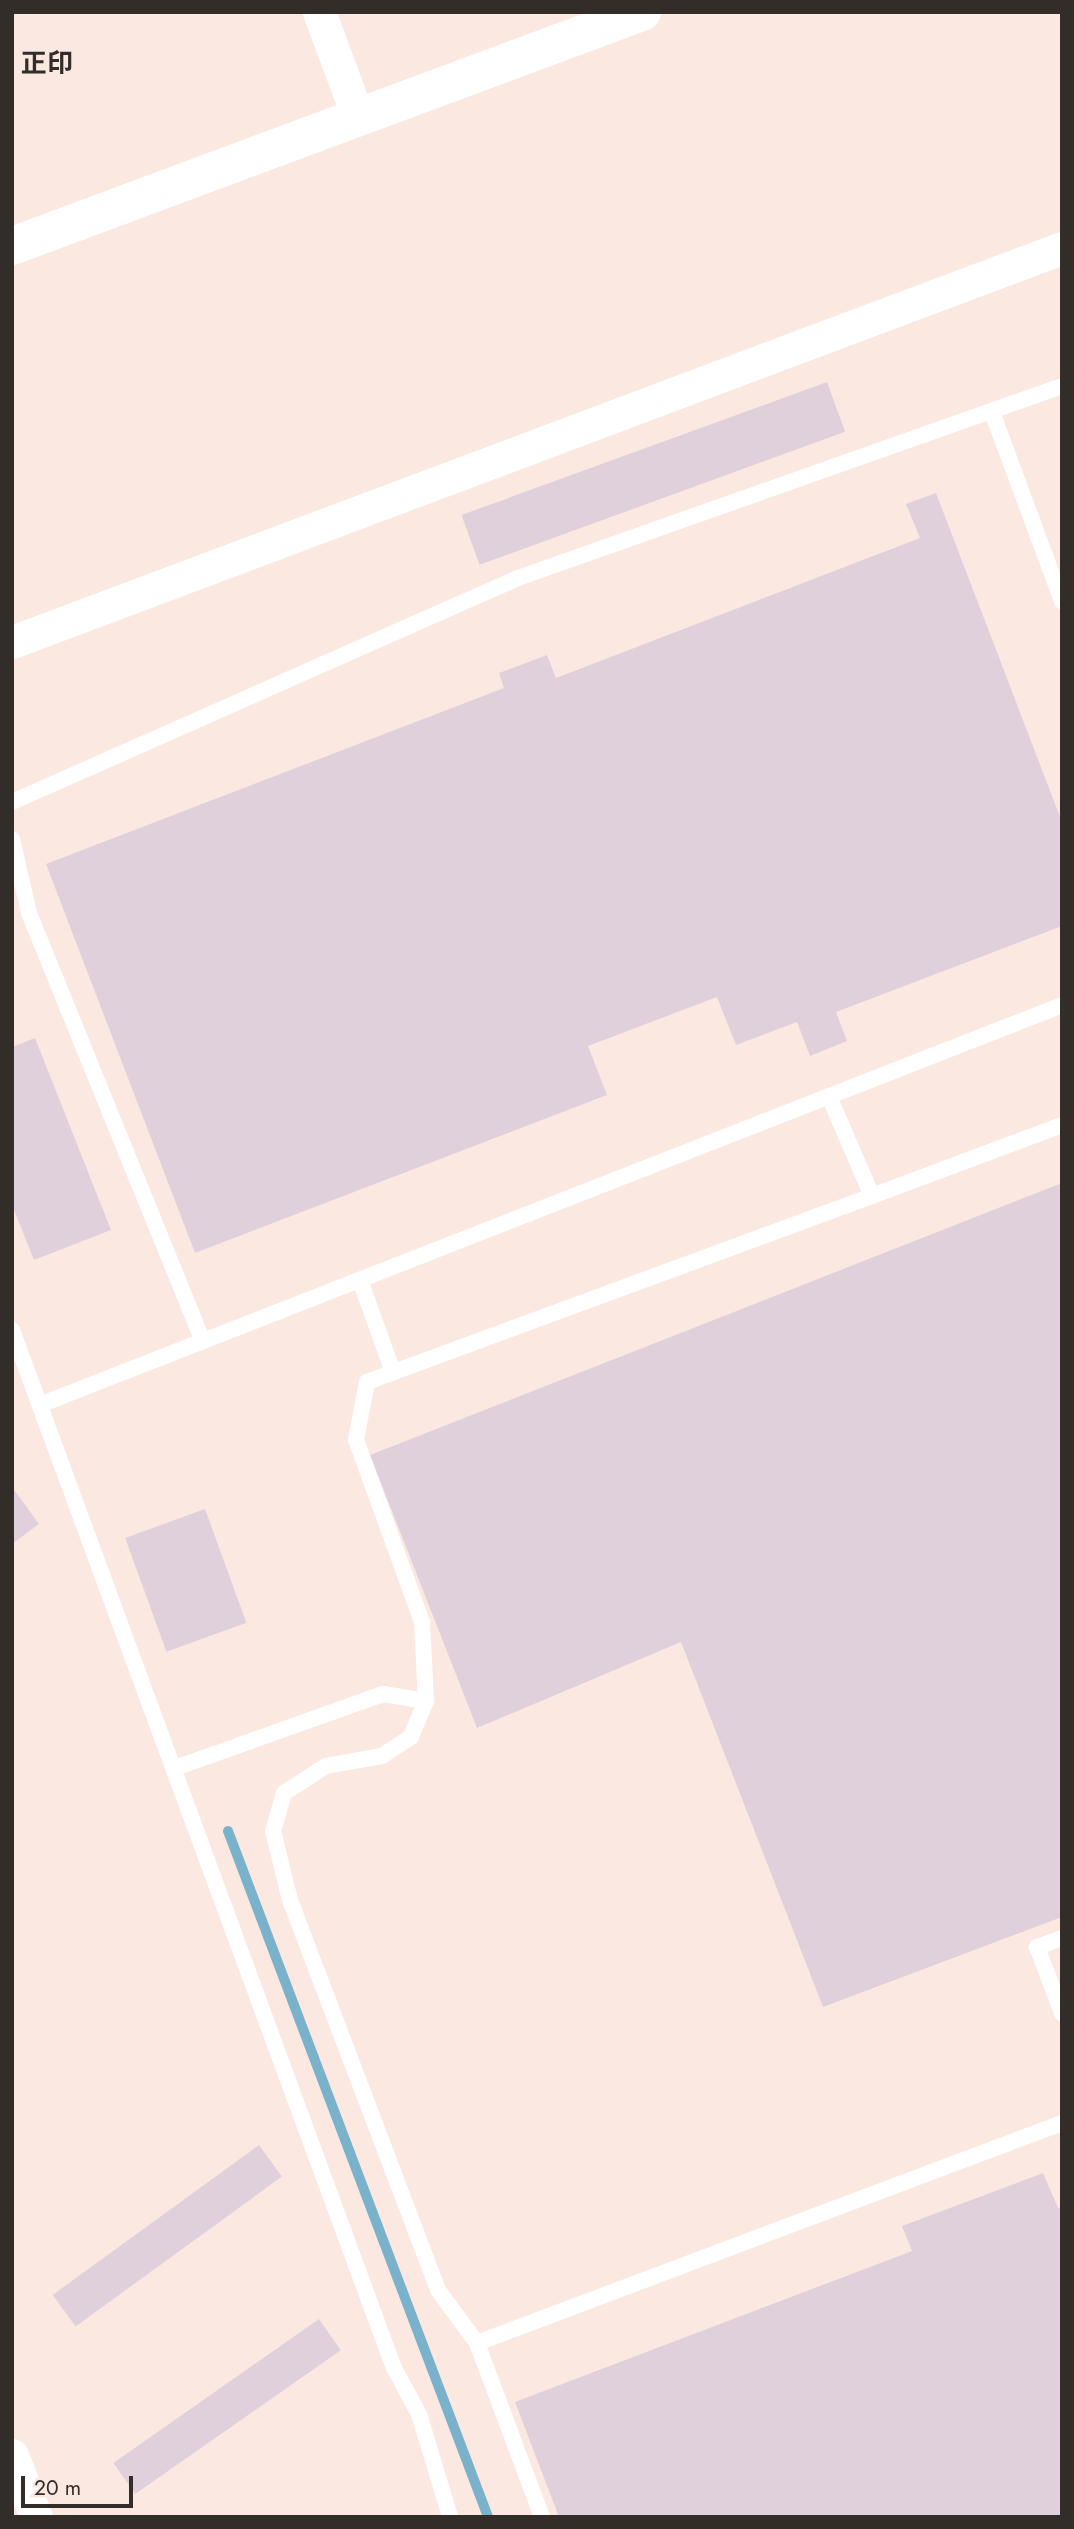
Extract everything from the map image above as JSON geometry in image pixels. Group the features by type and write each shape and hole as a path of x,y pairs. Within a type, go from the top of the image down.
{"street":[{"path":"319,12 358,117"},
{"path":"12,246 642,12"},
{"path":"12,642 1062,248"},
{"path":"12,2455 36,2517"}],"lane":[{"path":"12,802 518,578 1062,386"},
{"path":"992,412 1062,601"},
{"path":"12,839 29,913 204,1341"},
{"path":"42,1404 1062,1005"},
{"path":"829,1096 872,1196"},
{"path":"542,2517 477,2343 438,2290 290,1900 273,1831 284,1793 326,1766 382,1756 411,1737 426,1701 422,1622 356,1440 367,1382 1062,1125"},
{"path":"360,1280 393,1373"},
{"path":"12,1329 42,1404 394,2368 419,2414 450,2517"},
{"path":"175,1768 383,1693 426,1701"},
{"path":"1062,1938 1037,1947 1062,2013"},
{"path":"477,2343 1062,2123"}],"building":[{"path":"827,382 845,432 480,565 461,515"},
{"path":"936,493 1062,822 1062,926 836,1012 847,1041 810,1056 797,1022 736,1045 717,997 588,1046 607,1095 195,1253 46,864 504,688 499,673 547,655 556,678 920,538 906,504"},
{"path":"35,1038 111,1230 34,1260 12,1205 12,1047"},
{"path":"1062,1183 1062,1917 823,2007 681,1642 477,1728 370,1455"},
{"path":"15,1491 39,1524 12,1544 12,1493"},
{"path":"205,1509 246,1623 167,1652 125,1538"},
{"path":"259,2145 282,2177 76,2326 53,2295"},
{"path":"1043,2173 1058,2208 1062,2207 1062,2517 559,2517 515,2402 912,2251 902,2226"},
{"path":"319,2319 341,2350 135,2494 113,2463"}],"waterway":[{"path":"228,1831 488,2517"}],"district":[{"name":"正印","path":"47,64"}]}
